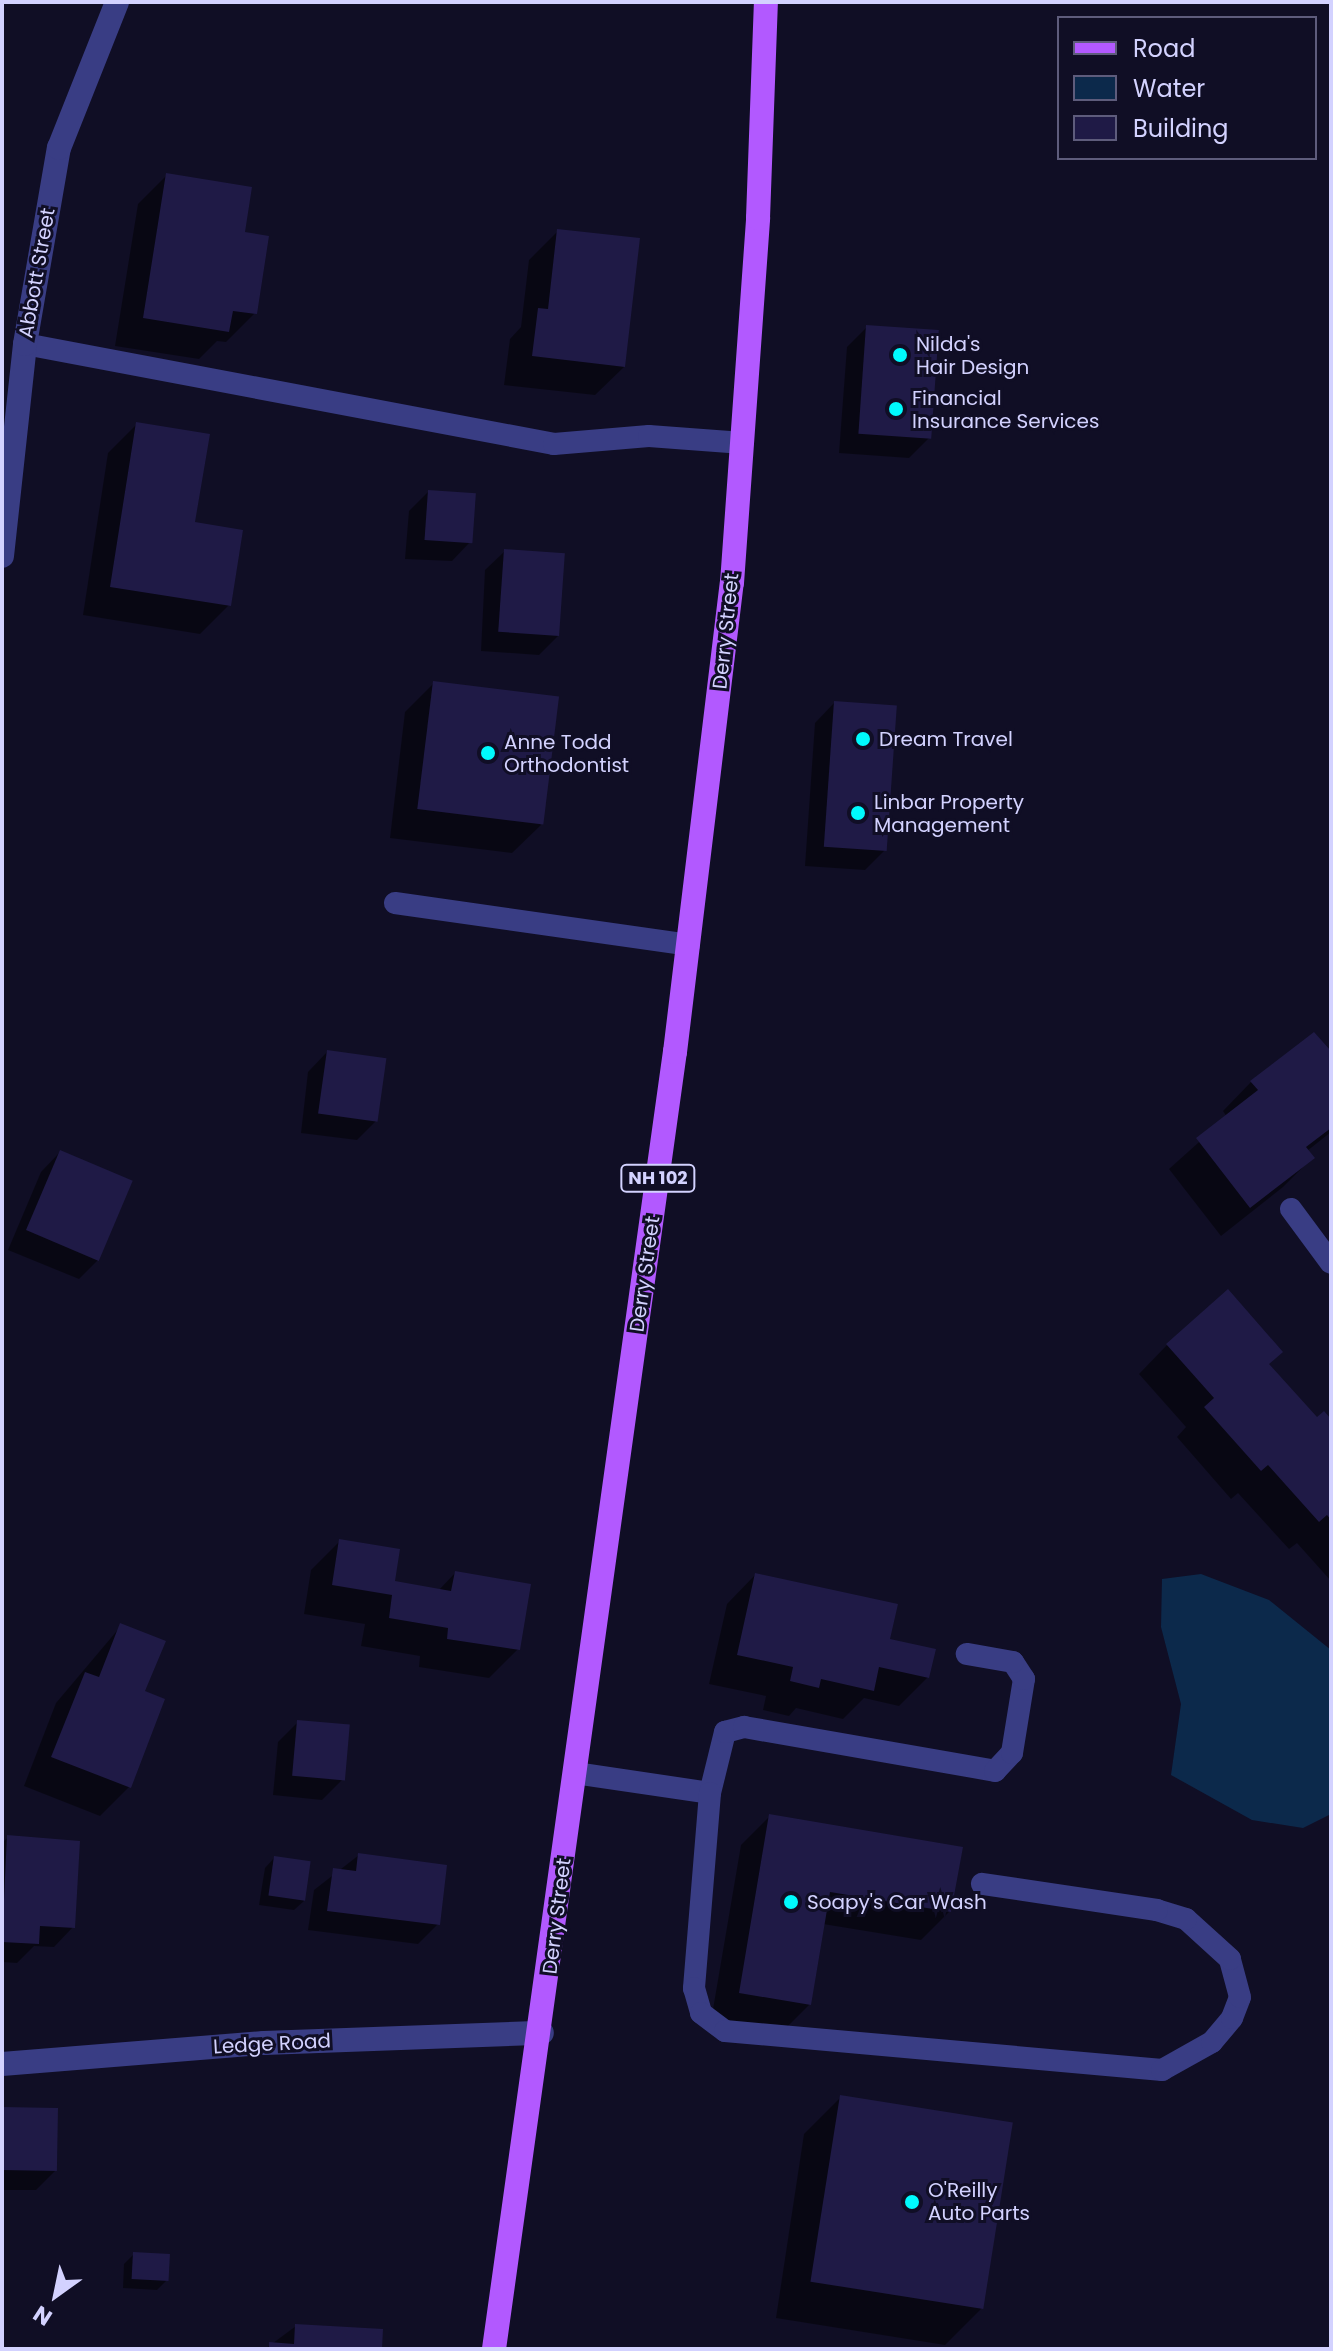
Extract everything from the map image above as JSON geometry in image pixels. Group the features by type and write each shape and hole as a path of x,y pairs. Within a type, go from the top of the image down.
{"main road":[{"name":"Derry Street","path":"494,2349 542,2033 689,945 743,443 766,2"}],"street":[{"name":"Abbott Street","path":"2,556 25,344 59,148 117,2"},
{"name":"Ledge Road","path":"2,2064 264,2043 542,2033"}],"lane":[{"path":"25,344 554,444 649,436 743,443"},
{"path":"395,903 689,945"},
{"path":"1291,1209 1331,1263"},
{"path":"967,1654 1013,1662 1024,1679 1012,1753 1003,1768 995,1771 732,1728 721,1741 710,1793 694,1988 701,2013 725,2031 1162,2070 1212,2042 1232,2018 1240,1997 1230,1959 1186,1919 1157,1910 982,1884"},
{"path":"575,1773 710,1793"}],"water":[{"path":"1201,1574 1269,1600 1331,1650 1331,1814 1303,1828 1252,1820 1171,1775 1181,1704 1161,1627 1162,1579"}],"building":[{"path":"166,173 252,187 245,232 269,236 257,314 233,311 229,332 143,318"},
{"path":"557,229 640,238 625,367 532,356 538,308 548,309"},
{"path":"866,325 939,330 931,439 858,434"},
{"path":"136,422 210,434 195,522 243,530 231,606 110,587"},
{"path":"428,490 476,493 472,543 425,540"},
{"path":"504,549 565,553 559,636 498,632"},
{"name":"Anne Todd Orthodontist","path":"433,681 559,696 543,825 417,809"},
{"path":"834,701 897,705 887,851 824,847"},
{"path":"1314,1032 1331,1051 1331,1128 1306,1147 1315,1158 1250,1208 1196,1138 1258,1090 1250,1081"},
{"path":"327,1050 386,1058 378,1122 318,1113"},
{"path":"60,1150 133,1181 99,1261 26,1230"},
{"path":"1228,1289 1283,1352 1269,1364 1317,1417 1324,1411 1331,1419 1331,1520 1327,1515 1319,1522 1268,1465 1261,1471 1204,1407 1214,1398 1166,1344"},
{"path":"339,1539 400,1549 395,1581 451,1591 455,1571 531,1584 520,1650 447,1639 448,1628 389,1618 392,1595 332,1585"},
{"path":"755,1573 898,1604 890,1639 936,1649 929,1678 879,1667 874,1691 821,1679 819,1688 790,1681 793,1667 737,1655"},
{"path":"120,1623 166,1641 145,1691 165,1699 131,1788 51,1757 85,1672 99,1677"},
{"path":"297,1720 350,1725 345,1780 292,1776"},
{"name":"Soapy's Car Wash","path":"769,1814 963,1847 951,1912 830,1892 811,2005 739,1993"},
{"path":"7,1835 80,1841 75,1928 40,1926 39,1944 2,1942"},
{"path":"358,1853 447,1865 440,1925 327,1911 333,1868 356,1871"},
{"path":"274,1856 311,1861 305,1901 268,1896"},
{"name":"O'Reilly Auto Parts","path":"840,2095 1013,2122 983,2309 810,2282"},
{"path":"2,2107 58,2108 57,2171 2,2170"},
{"path":"133,2252 170,2254 169,2281 132,2279"},
{"path":"295,2324 383,2329 382,2349 269,2349 269,2342 294,2344"}],"place":[{"name":"Nilda's Hair Design","path":"900,355"},
{"name":"Financial Insurance Services","path":"896,409"},
{"name":"Dream Travel","path":"863,739"},
{"name":"Anne Todd Orthodontist","path":"488,753"},
{"name":"Linbar Property Management","path":"858,813"},
{"name":"Soapy's Car Wash","path":"791,1902"},
{"name":"O'Reilly Auto Parts","path":"912,2202"}]}
